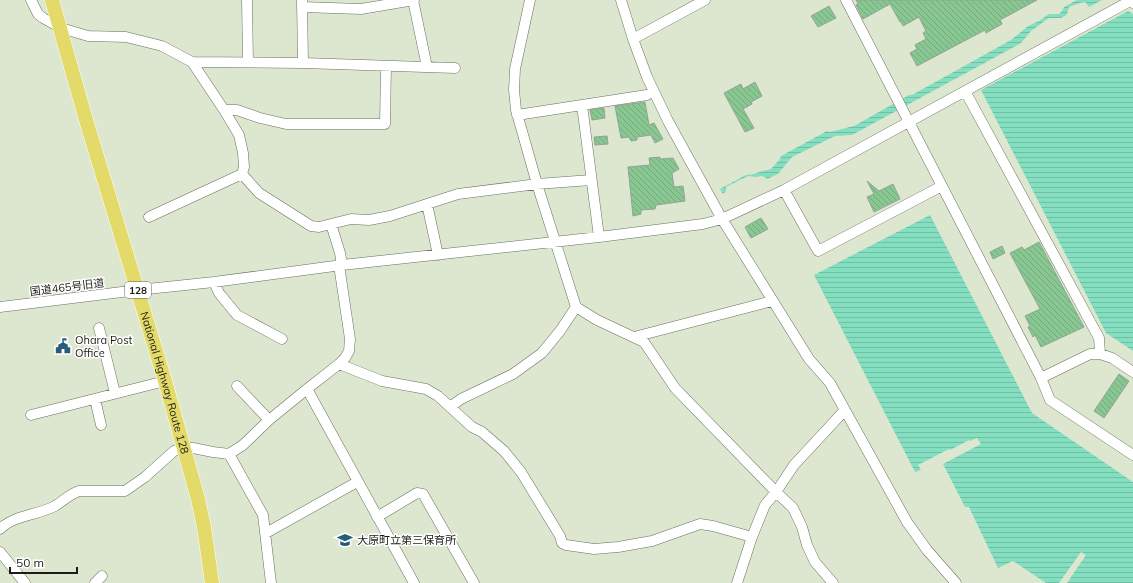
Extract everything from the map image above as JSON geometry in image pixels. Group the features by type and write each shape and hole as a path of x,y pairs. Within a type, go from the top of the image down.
{"highway":[{"name":"National Highway Route 128","path":"52,0 86,120 165,381 204,527 212,583"}],"street":[{"path":"31,0 38,14 61,28 88,36 126,37 162,46 192,62 303,63 455,68"},
{"path":"247,0 248,62"},
{"path":"303,63 302,3 361,9 413,0 428,67"},
{"path":"530,0 515,69 514,90 517,115 536,184 576,307 597,320 644,342 675,388 793,508 815,562 833,583"},
{"path":"621,0 647,77 668,121 722,219 809,359 830,383 907,522 927,550 956,583"},
{"path":"633,39 705,0"},
{"path":"846,0 1041,378 1050,400 1133,455"},
{"name":"国道465号旧道","path":"0,307 214,282 341,265 599,237 703,224 722,219 784,190 1130,1 1133,3"},
{"path":"150,216 242,174 244,167 239,135 192,62"},
{"path":"224,110 237,110 260,118 286,124 386,124 386,66"},
{"path":"965,91 1099,338 1100,354"},
{"path":"517,115 647,95"},
{"path":"582,105 599,237"},
{"path":"242,174 259,193 311,226 319,227 351,219 369,220 390,216 458,194 536,184 591,180"},
{"path":"784,190 818,251 942,186"},
{"path":"427,204 438,255"},
{"path":"0,529 12,521 48,510 74,492 125,491 145,477 174,451 183,448 193,448 229,454 243,445 269,420 339,364 349,351 350,339 340,253 331,224"},
{"path":"214,282 219,292 237,315 282,339"},
{"path":"634,337 772,301"},
{"path":"450,407 461,399 513,374 542,353 560,331 576,307"},
{"path":"99,328 116,393"},
{"path":"1041,378 1090,354 1100,354 1112,358 1133,372"},
{"path":"339,364 382,381 426,389 438,396 472,427 482,432 504,451 521,472 560,536 562,543 566,545 594,549 618,547 652,541 700,524 713,526 752,537"},
{"path":"31,415 165,381"},
{"path":"237,386 269,420"},
{"path":"307,389 414,583"},
{"path":"95,399 101,425"},
{"path":"737,583 759,517 765,505 776,492 794,465 845,410"},
{"path":"229,454 263,515 271,583"},
{"path":"266,532 357,482"},
{"path":"377,517 416,493 423,494 474,583"},
{"path":"0,552 24,583"}],"shaded area":[{"path":"1077,0 1102,0 1089,7 1085,2 1069,7 1065,16 1061,18 1049,18 1031,31 1021,43 852,135 835,136 792,157 778,174 767,179 761,176 748,176 726,187 726,191 723,194 720,189 746,175 771,169 781,156 827,131 830,132 854,126 1011,40 1028,26 1049,14 1059,14 1064,7"},
{"path":"1128,11 1133,14 1133,351 1106,333 981,90"},
{"path":"930,215 1032,413 1133,482 1133,583 1067,583 1086,555 1081,552 1059,583 1046,583 1013,561 998,568 969,507 965,507 943,464 981,444 977,438 970,441 969,440 950,450 949,449 918,465 921,470 915,472 814,275"}],"building":[{"path":"856,0 1037,0 1000,20 1002,24 986,33 985,30 917,66 910,53 917,49 915,45 926,39 923,33 926,31 919,17 903,26 890,4 863,19 856,5 858,4"},
{"path":"829,6 836,18 818,27 811,16"},
{"path":"755,82 762,96 751,102 752,104 743,109 754,128 745,132 724,93 741,84 743,89"},
{"path":"645,102 649,125 654,123 663,139 655,143 651,135 637,137 637,140 631,141 629,137 621,138 615,106"},
{"path":"604,108 605,118 592,120 590,110"},
{"path":"607,136 608,144 595,145 594,137"},
{"path":"660,157 660,159 673,158 679,169 672,173 674,187 683,186 685,201 656,205 655,209 641,210 641,214 633,216 628,167 650,165 649,158"},
{"path":"867,181 879,191 893,184 900,199 874,212 867,197 874,194"},
{"path":"761,218 768,229 751,238 745,227"},
{"path":"1039,242 1084,327 1041,347 1035,335 1033,337 1025,316 1040,309 1010,253 1022,247 1024,250"},
{"path":"1002,246 1005,253 993,259 990,252"},
{"path":"1119,374 1129,381 1104,418 1094,411"}],"place":[{"name":"Ohara Post Office","path":"63,346"},
{"name":"大原町立第三保育所","path":"345,540"}]}
